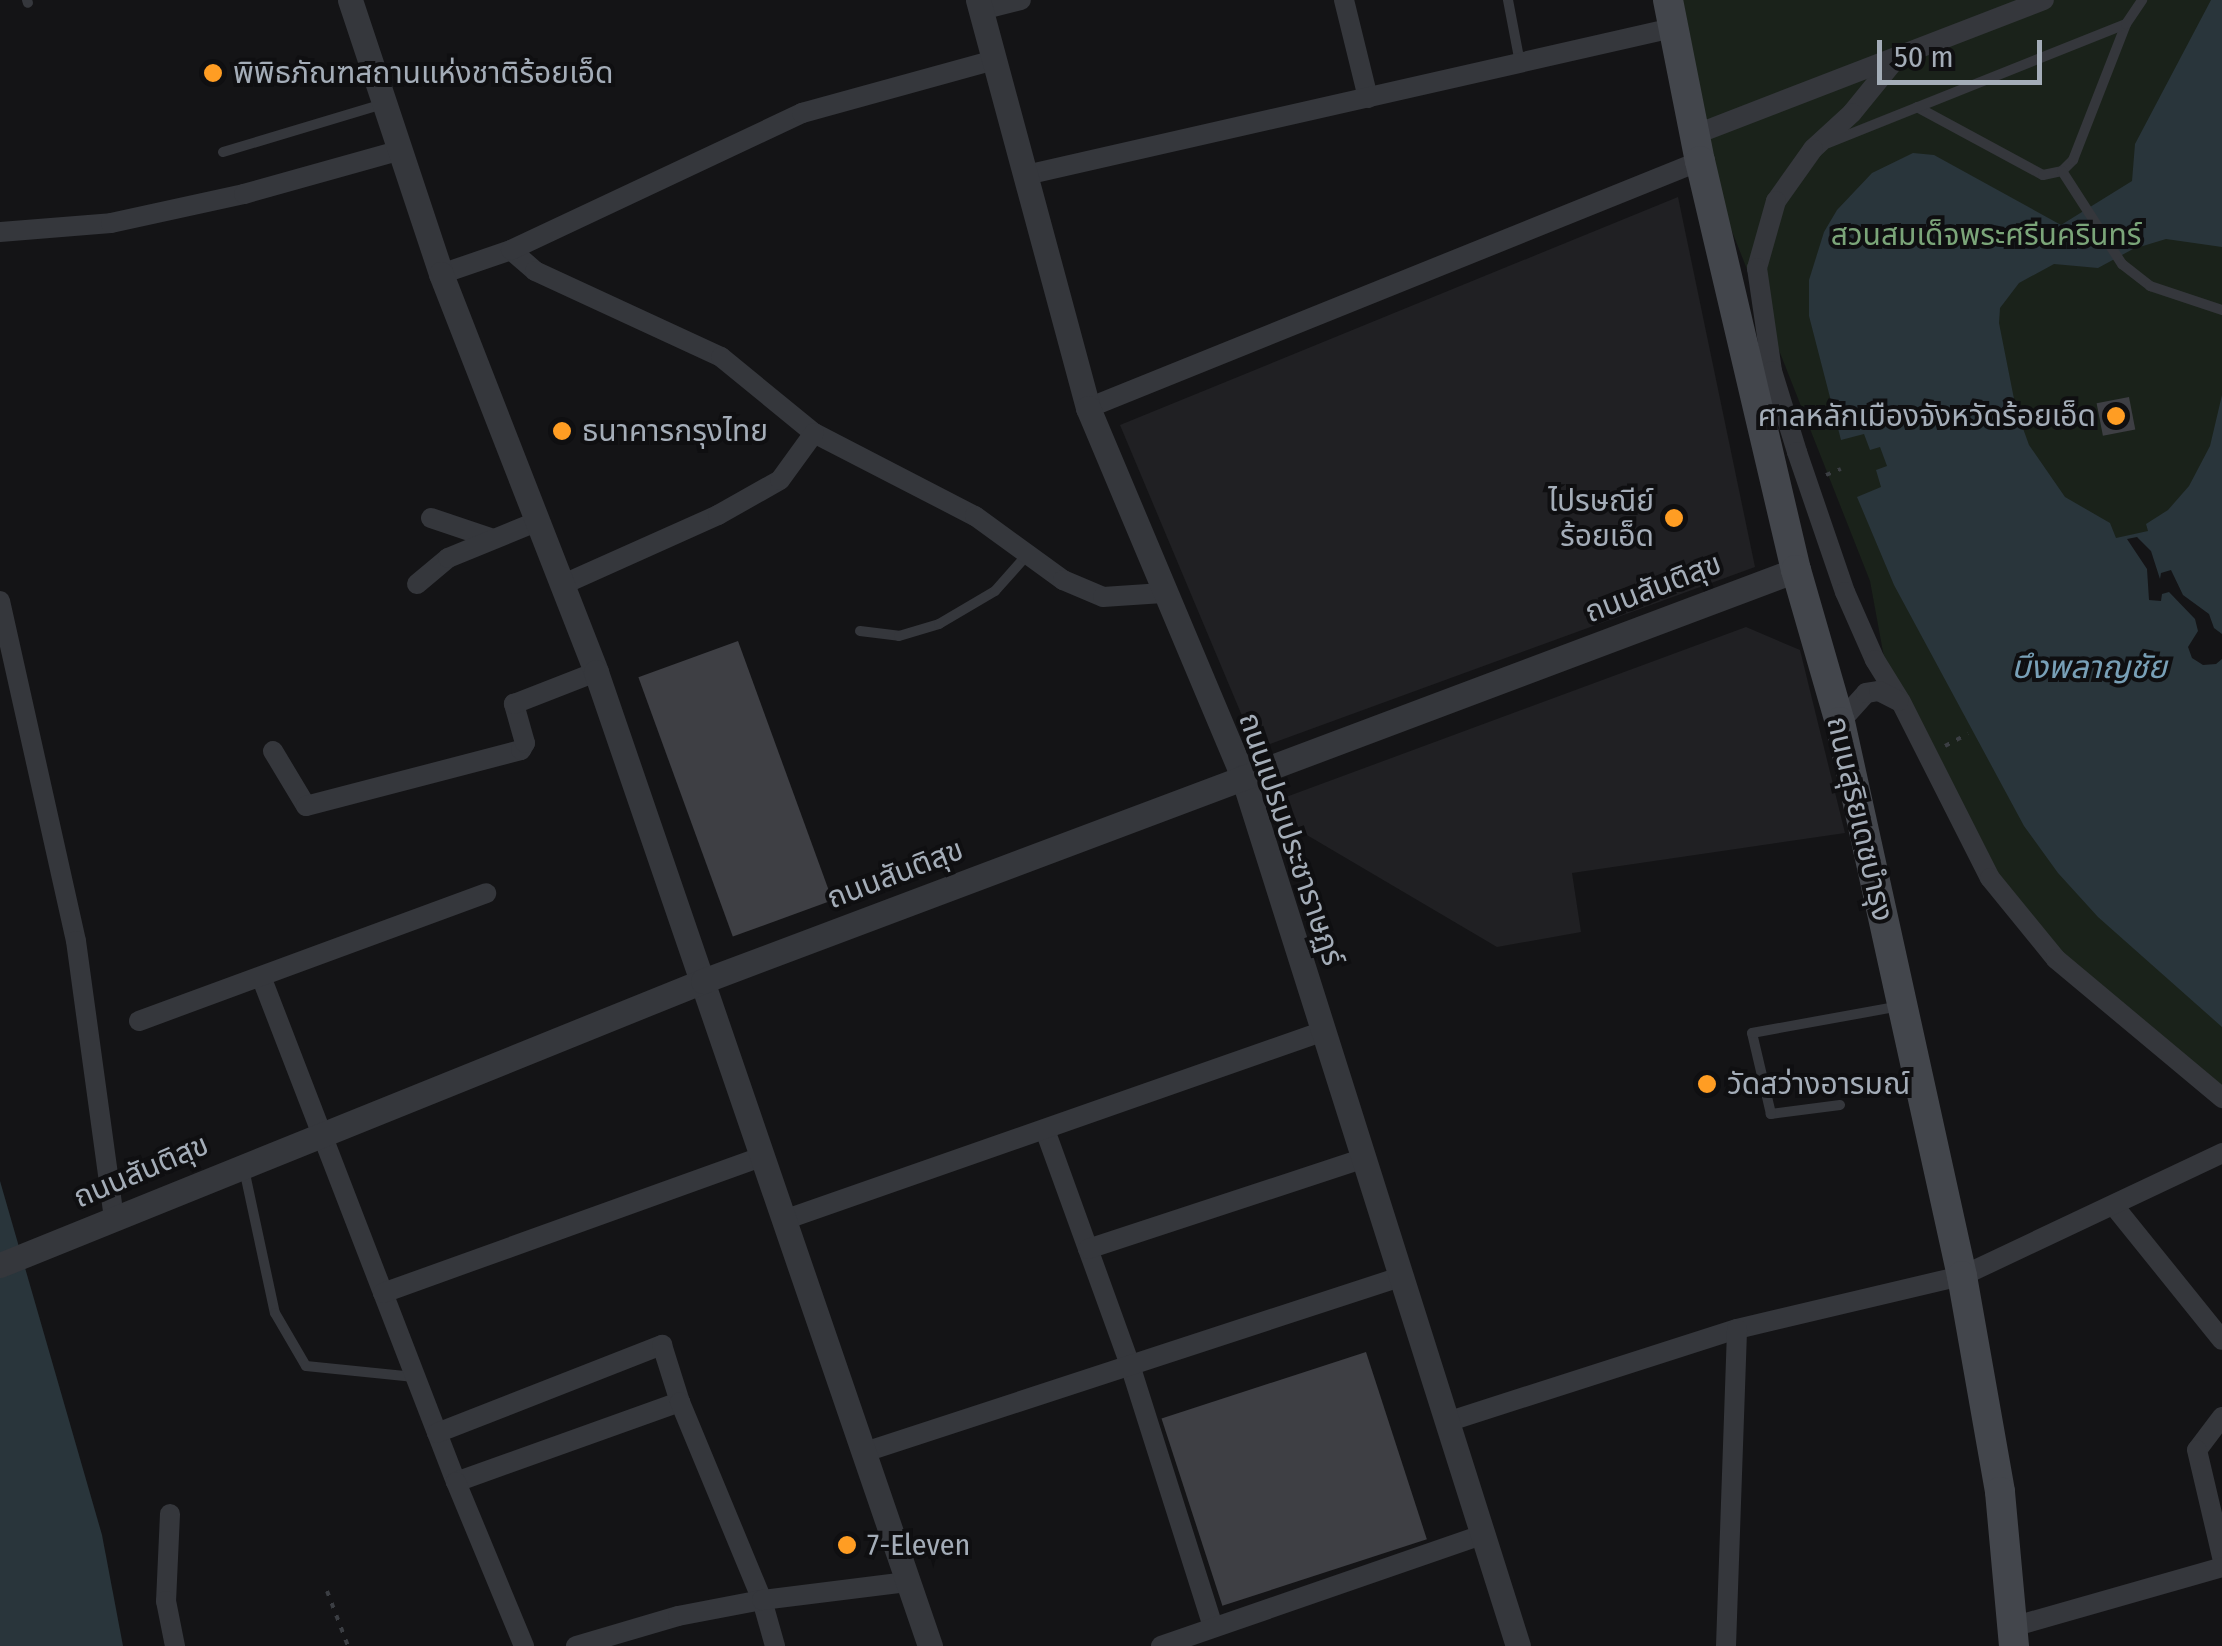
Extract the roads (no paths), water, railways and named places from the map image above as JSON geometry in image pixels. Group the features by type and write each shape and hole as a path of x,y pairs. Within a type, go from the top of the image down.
{"main road":[{"name":"ถนนสุริยเดชบำรุง","path":"1671,14 1697,148 1796,570 1840,722 1962,1276 2000,1492 2013,1636"}],"street":[{"path":"350,0 442,274 596,672 930,1646"},
{"path":"979,5 1021,0"},
{"path":"1344,0 1368,98"},
{"path":"1088,408 1895,60 2044,0"},
{"name":"ถนนเปรมประชาราษฏร์","path":"979,5 1088,408 1242,777 1400,1277 1450,1421 1518,1646"},
{"path":"1026,175 1520,64 1671,14"},
{"path":"442,274 511,250 802,113 994,60"},
{"path":"1895,60 1852,113 1813,149 1776,201 1758,268 1772,372 1844,592 1874,660 1901,702 1990,878 2056,958 2222,1098"},
{"path":"0,232 111,223 244,194 398,151"},
{"path":"511,250 536,272 721,357 814,433 975,516 1064,580 1103,597 1163,593"},
{"path":"564,584 718,515 780,480 814,433"},
{"path":"431,518 493,540"},
{"path":"417,584 448,558 538,521"},
{"name":"ถนนสันติสุข","path":"12,1260 321,1132 703,981 1796,570"},
{"path":"0,601 76,941 114,1218"},
{"path":"273,751 306,806 521,750 524,742 514,704 596,672"},
{"path":"1840,722 1866,693 1879,691 1901,702"},
{"path":"138,1021 262,979 486,893"},
{"path":"262,979 382,1294 524,1646"},
{"path":"784,1220 1321,1032"},
{"path":"1045,1130 1130,1365 1214,1627"},
{"path":"1450,1421 1737,1329 1962,1276 2222,1153"},
{"path":"382,1294 760,1157"},
{"path":"1088,1249 1362,1158"},
{"path":"2114,1206 2222,1340"},
{"path":"865,1452 1400,1277"},
{"path":"1726,1646 1737,1329"},
{"path":"437,1433 662,1345 680,1402 762,1600 775,1646"},
{"path":"456,1482 680,1402"},
{"path":"2222,1418 2197,1450 2222,1557"},
{"path":"170,1514 166,1601 175,1646"},
{"path":"1161,1646 1484,1534"},
{"path":"2013,1636 2222,1566"},
{"path":"576,1646 678,1616 762,1600 907,1582"}],"lane":[{"path":"1508,0 1520,64"},
{"path":"1916,108 2043,176 2062,171 2073,160 2126,24 2142,0"},
{"path":"1813,149 2126,24"},
{"path":"223,152 383,104"},
{"path":"2062,171 2088,205 2122,264 2150,286 2222,310"},
{"path":"860,631 899,636 939,624 995,591 1027,554"},
{"path":"1840,1105 1770,1114 1752,1033 1902,1006"},
{"path":"242,1164 275,1313 306,1366 416,1377"}],"water":[{"name":"บึงพลาญชัย","path":"2211,0 2222,0 2222,247 2166,239 2133,249 2098,268 2054,264 2019,283 2000,308 1999,323 2016,409 2029,445 2065,497 2110,523 2116,538 2148,531 2146,524 2168,510 2189,486 2210,446 2222,395 2222,1027 2098,917 2058,873 2024,826 1894,585 1857,497 1881,487 1876,470 1887,466 1880,447 1870,450 1864,434 1841,440 1809,316 1809,280 1824,232 1837,210 1872,173 1913,153 1934,155 2061,225 2132,181 2135,144"},
{"path":"0,1181 102,1535 123,1646 0,1646"}],"place":[{"name":"พิพิธภัณฑสถานแห่งชาติร้อยเอ็ด","path":"213,73"},
{"name":"ศาลหลักเมืองจังหวัดร้อยเอ็ด","path":"2116,416"},
{"name":"ธนาคารกรุงไทย","path":"562,431"},
{"name":"ไปรษณีย์ ร้อยเอ็ด","path":"1674,518"},
{"name":"วัดสว่างอารมณ์","path":"1707,1084"},
{"name":"7-Eleven","path":"847,1545"}],"park label":[{"name":"สวนสมเด็จพระศรีนครินทร์","path":"1986,235"}]}
